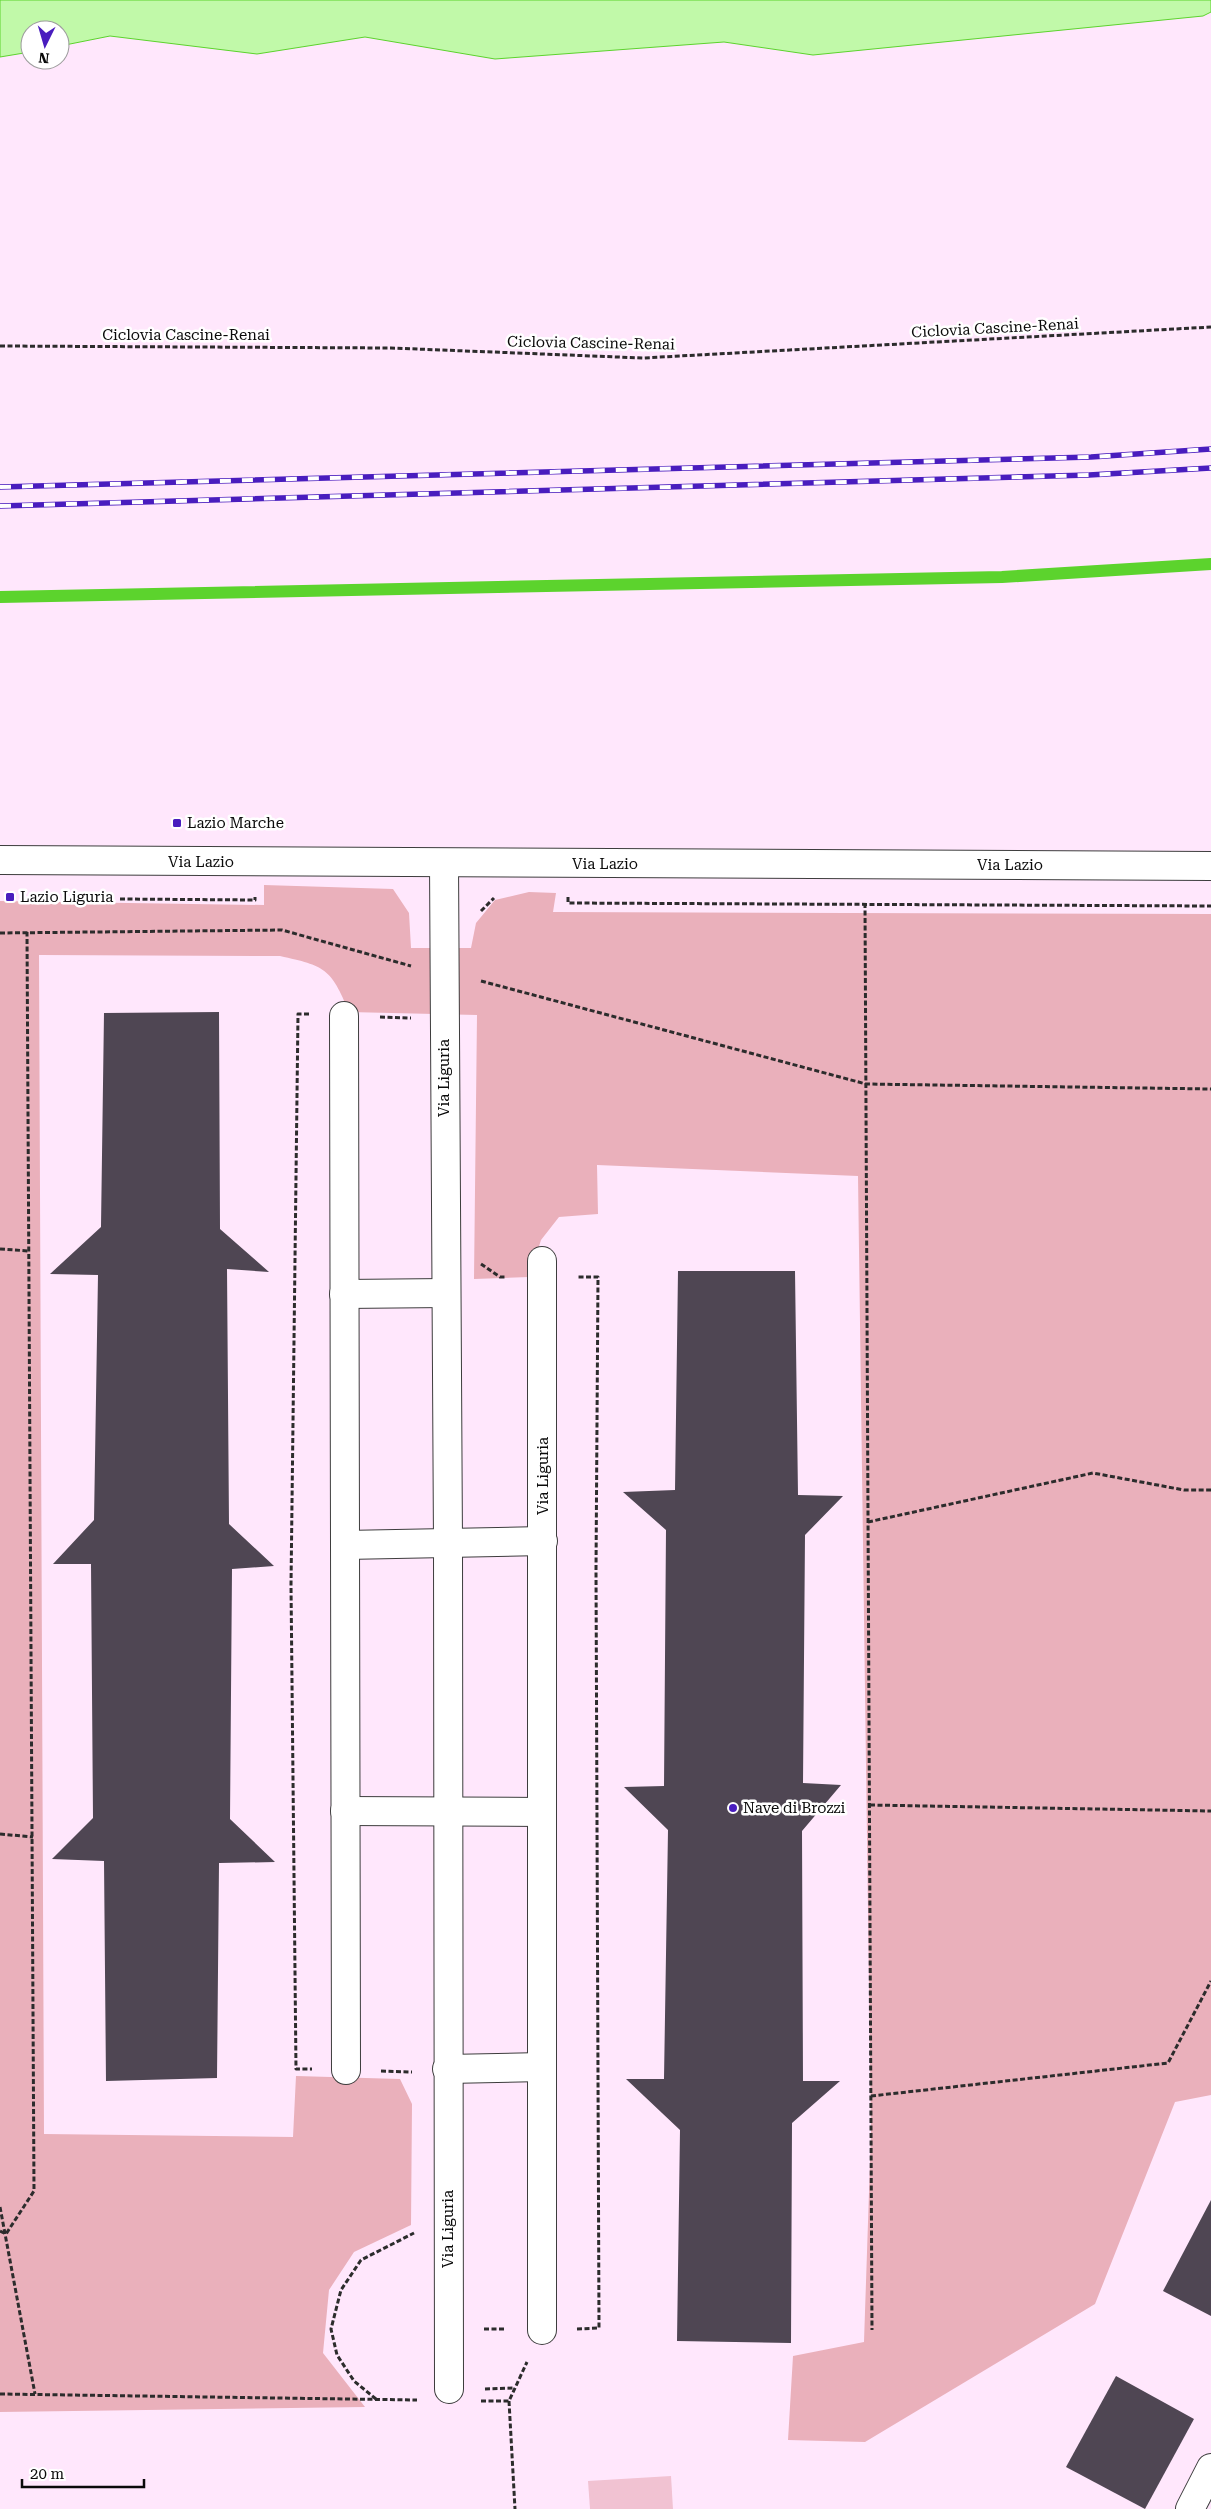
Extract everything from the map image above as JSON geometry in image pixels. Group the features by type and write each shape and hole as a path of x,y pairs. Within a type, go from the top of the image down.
{"street":[{"name":"Via Lazio","path":"0,860 1211,866"},
{"name":"Via Liguria","path":"444,863 448,1543 448,2069 461,2395"},
{"path":"344,1016 346,2070"},
{"name":"Via Liguria","path":"542,1269 542,2330"},
{"path":"344,1294 446,1293"},
{"path":"345,1545 543,1541"},
{"path":"345,1811 542,1812"},
{"path":"448,2069 542,2067"},
{"path":"1190,2509 1211,2468"}],"path":[{"name":"Ciclovia Cascine-Renai","path":"0,346 391,348 643,358 1211,327"},
{"path":"865,864 872,2330"},
{"path":"479,914 494,898 502,894"},
{"path":"568,895 568,903 1211,906"},
{"path":"0,933 282,930 418,968"},
{"path":"6,2234 34,2191 28,932"},
{"path":"480,981 866,1084 1211,1089"},
{"path":"419,1018 298,1014 291,1584 296,2069 420,2072"},
{"path":"0,1249 29,1251"},
{"path":"476,1261 500,1277 542,1269 598,1277 596,1580 599,2328 542,2330 480,2328"},
{"path":"868,1522 1093,1473 1184,1490 1211,1490"},
{"path":"870,1805 1211,1811"},
{"path":"0,1834 33,1837"},
{"path":"871,2096 1168,2063 1211,1981"},
{"path":"0,2206 35,2394"},
{"path":"0,2231 6,2234"},
{"path":"515,2509 509,2401 542,2330"},
{"path":"0,2394 424,2400"},
{"path":"461,2395 509,2401"}],"shaded area":[{"path":"0,0 1211,0 1211,12 1203,16 813,55 724,42 495,59 365,37 257,54 110,36 70,44 70,20 20,20 20,54 0,57"},
{"path":"264,885 393,889 409,913 411,948 471,948 476,923 495,900 529,892 556,893 553,912 1211,914 1211,2095 1175,2102 1095,2304 865,2442 788,2440 793,2356 864,2342 871,2132 858,1176 597,1165 598,1214 559,1217 541,1240 529,1277 474,1279 477,1015 349,1012 337,986 325,971 307,963 280,956 39,955 44,2134 293,2137 296,2076 400,2079 412,2104 411,2225 354,2252 329,2290 323,2353 365,2407 0,2412 0,901 264,905"},
{"path":"671,2476 673,2509 590,2509 588,2481"}],"building":[{"path":"219,1012 220,1229 269,1272 227,1269 229,1524 274,1566 232,1569 230,1819 275,1862 219,1863 217,2078 106,2081 104,1861 52,1859 93,1818 91,1564 53,1564 94,1520 98,1275 50,1274 101,1227 104,1013"},
{"name":"Nave di Brozzi","path":"678,1271 795,1271 798,1495 843,1496 805,1535 803,1783 841,1785 802,1831 803,2081 840,2081 792,2123 791,2343 677,2341 680,2130 626,2079 664,2079 668,1830 624,1787 664,1786 666,1530 623,1492 675,1490"},
{"path":"1211,2200 1211,2316 1163,2291"},
{"path":"1116,2376 1194,2419 1145,2509 1066,2467"}],"waterway":[{"path":"0,597 1002,577 1211,564"}],"railway":[{"path":"0,487 1091,457 1211,449"},
{"path":"0,506 1089,475 1211,468"}],"place":[{"name":"Lazio Marche","path":"177,823"},
{"name":"Lazio Liguria","path":"10,897"},
{"name":"Nave di Brozzi","path":"733,1808"}]}
